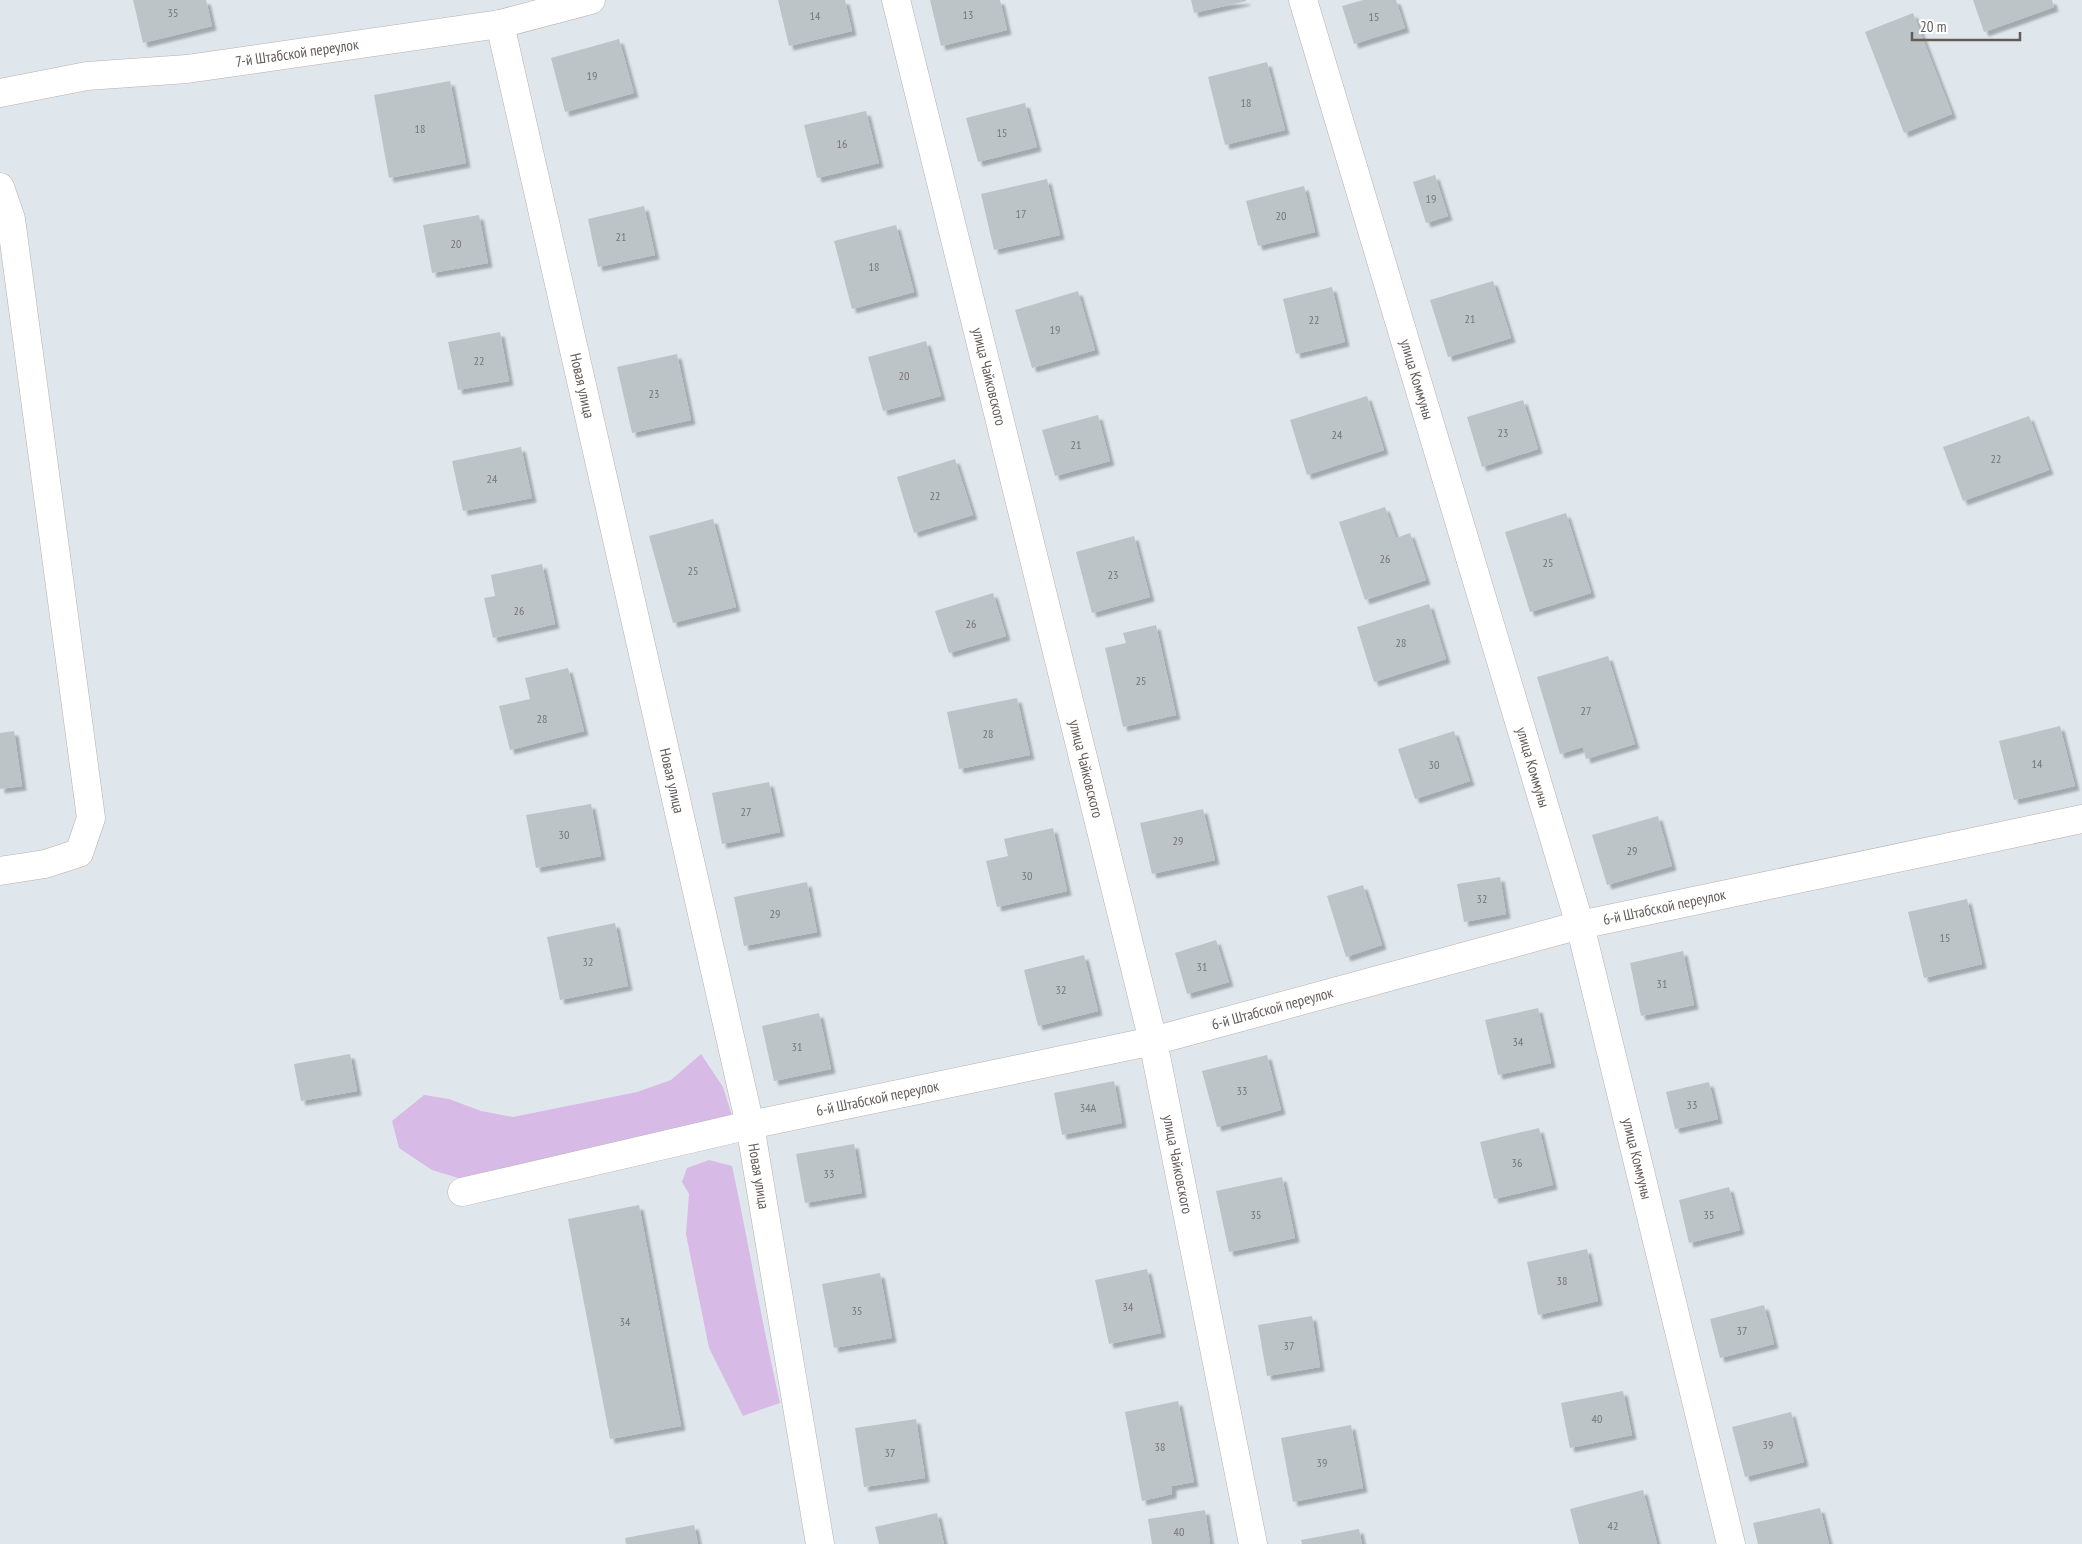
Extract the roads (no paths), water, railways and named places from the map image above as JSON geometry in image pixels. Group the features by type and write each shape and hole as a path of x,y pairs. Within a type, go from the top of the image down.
{"street":[{"name":"7-й Штабской переулок","path":"0,92 87,76 187,69 500,24 591,0"},
{"name":"улица Чайковского","path":"896,0 1153,1041 1253,1544"},
{"name":"улица Коммуны","path":"1303,0 1580,925 1731,1544"},
{"name":"Новая улица","path":"500,24 750,1125 820,1544"},
{"path":"0,187 11,219 91,818 79,853 45,864 0,871"},
{"name":"6-й Штабской переулок","path":"462,1192 750,1125 1153,1041 1580,925 2082,819"}]}
